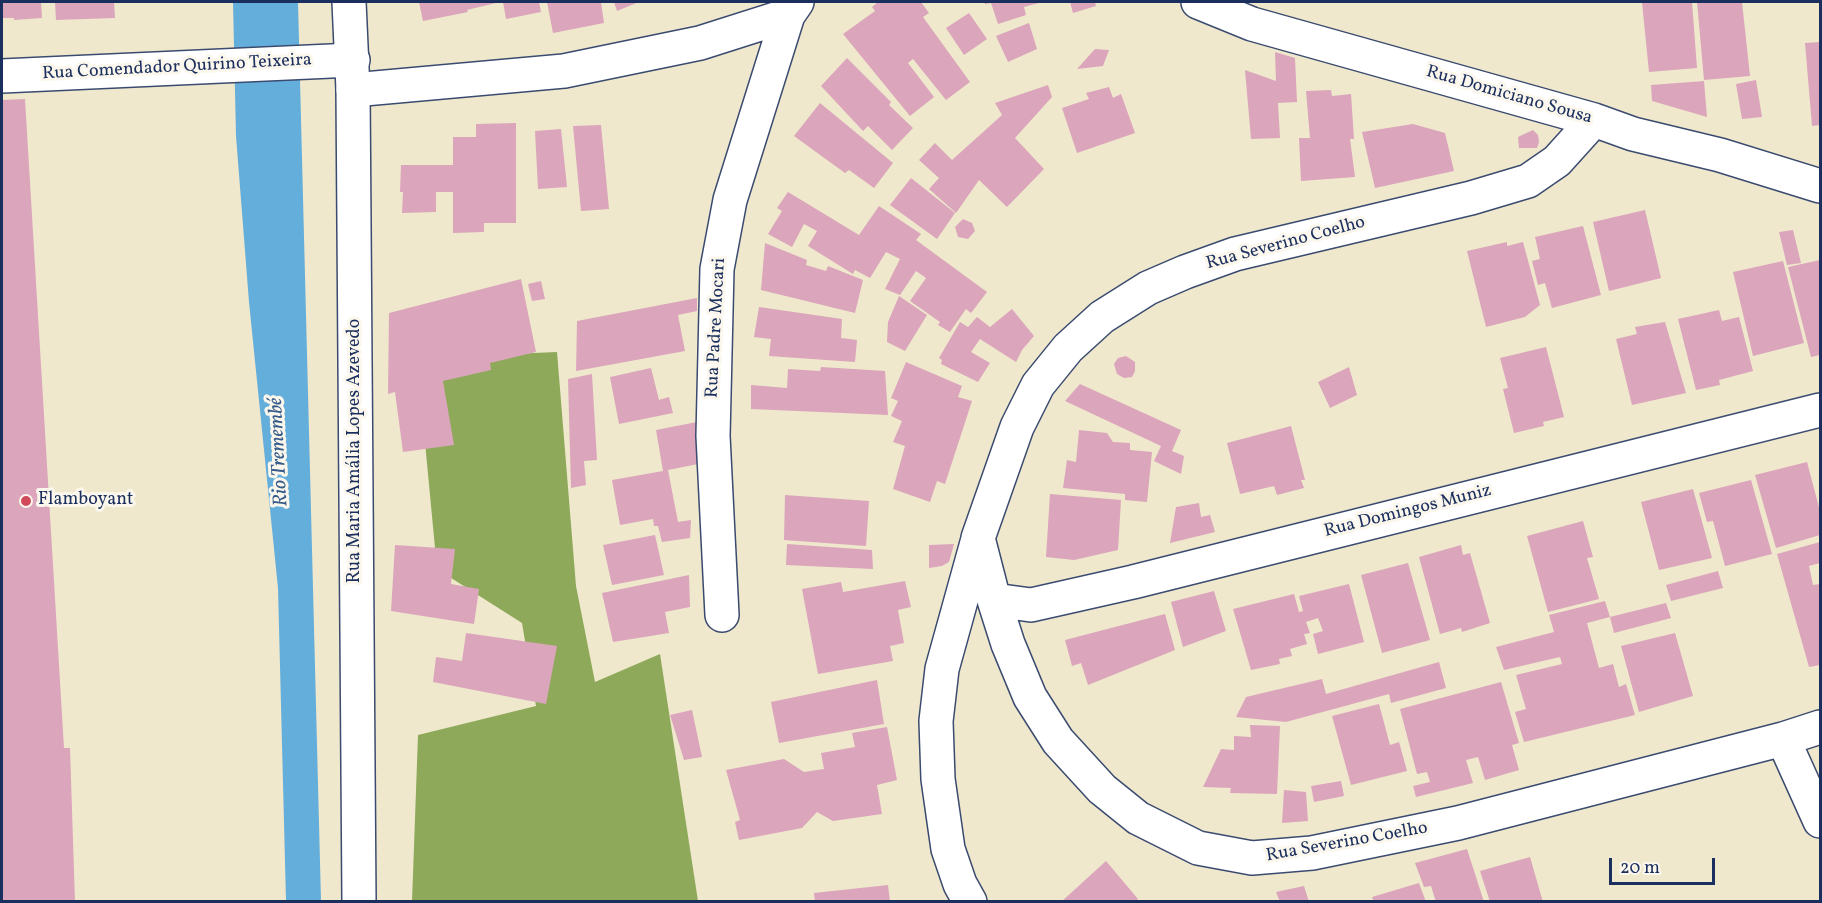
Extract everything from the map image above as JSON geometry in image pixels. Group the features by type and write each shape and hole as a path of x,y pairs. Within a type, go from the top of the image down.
{"street":[{"name":"Rua Maria Amália Lopes Azevedo","path":"349,2 353,75 359,902"},
{"name":"Rua Domiciano Sousa","path":"1198,2 1252,24 1594,120 1633,134 1720,154 1821,186"},
{"name":"Rua Comendador Quirino Teixeira","path":"2,76 285,62 353,75 564,71 700,43 793,8"},
{"name":"Rua Padre Mocari","path":"722,615 713,436 717,269 730,200 793,8"},
{"name":"Rua Severino Coelho","path":"1594,120 1557,161 1528,181 1471,198 1235,254 1148,288 1102,317 1068,348 1038,385 1017,427 978,538 1008,644 1030,697 1058,741 1102,789 1138,818 1198,848 1252,858 1312,852 1458,823 1783,739 1821,727"},
{"name":"Rua Domingos Muniz","path":"994,600 1031,605 1133,582 1821,410"},
{"path":"970,902 960,884 948,849 938,779 936,721 942,669 978,538"},
{"path":"1783,739 1821,821"}],"green space":[{"path":"557,352 576,586 595,682 660,654 698,901 412,902 418,735 536,706 522,623 437,569 417,358"}],"water":[{"name":"Rio Tremembé","path":"233,2 298,2 321,901 286,901 278,588 249,302 236,136"}],"building":[{"path":"2,2 41,2 42,18 14,20 14,18 2,18"},
{"path":"55,2 114,2 115,18 56,20"},
{"path":"419,2 500,2 467,10 468,12 423,21"},
{"path":"503,2 539,2 541,12 506,19"},
{"path":"547,2 601,2 604,23 553,33"},
{"path":"614,2 639,2 617,11"},
{"path":"878,2 921,2 929,13 923,17 970,82 946,100 913,59 908,63 934,97 910,116 843,34 875,11 872,7"},
{"path":"984,2 1042,2 1024,7 1026,15 998,24 991,3 985,4"},
{"path":"1070,2 1095,2 1096,6 1073,13"},
{"path":"1642,2 1692,2 1697,68 1649,72"},
{"path":"1697,2 1742,2 1750,76 1704,80"},
{"path":"969,13 987,39 964,55 946,28"},
{"path":"1029,23 1037,49 1008,62 996,36"},
{"path":"1820,42 1820,125 1812,126 1805,43"},
{"path":"1095,49 1109,50 1103,66 1077,69"},
{"path":"1275,52 1295,58 1297,102 1278,103 1280,138 1251,139 1245,70 1276,81"},
{"path":"847,58 891,102 889,105 913,128 892,150 868,126 863,131 821,86"},
{"path":"1756,80 1762,117 1742,119 1736,84"},
{"path":"1704,81 1707,117 1652,101 1651,85"},
{"path":"1048,85 1052,97 1015,138 1044,169 1007,207 979,180 956,213 929,189 939,178 919,160 935,143 952,160 1002,115 995,103"},
{"path":"1109,87 1113,98 1121,94 1135,133 1077,153 1062,108 1089,99 1086,93"},
{"path":"1331,90 1332,96 1351,94 1354,139 1350,139 1355,177 1301,181 1299,138 1310,138 1306,91"},
{"name":"Flamboyant","path":"25,99 64,748 70,748 75,902 2,902 2,100"},
{"path":"820,103 893,163 874,188 849,170 845,173 794,136"},
{"path":"516,123 516,223 484,223 484,232 453,233 453,192 436,192 436,212 402,213 401,165 453,165 453,137 476,137 476,124"},
{"path":"1413,124 1445,133 1454,171 1375,188 1362,132"},
{"path":"601,125 609,209 581,211 573,126"},
{"path":"561,129 567,187 538,189 535,131"},
{"path":"1533,130 1538,135 1537,148 1519,148 1518,137"},
{"path":"911,178 955,213 937,239 890,205"},
{"path":"788,192 859,235 879,206 921,234 916,240 987,292 971,313 966,309 950,332 938,325 940,322 910,301 926,278 916,271 900,295 885,289 900,259 886,252 870,278 855,270 853,274 808,246 817,231 804,224 792,247 768,234 782,211 777,208"},
{"path":"1645,210 1661,278 1609,291 1593,222"},
{"path":"963,219 972,223 975,231 968,239 958,237 955,227"},
{"path":"1583,226 1601,295 1552,308 1545,283 1538,285 1532,261 1540,259 1535,237"},
{"path":"1793,230 1801,263 1787,265 1779,232"},
{"path":"1507,242 1507,246 1523,242 1540,305 1525,317 1486,327 1467,251"},
{"path":"765,243 807,260 806,265 826,271 828,266 863,280 855,313 761,290"},
{"path":"1820,260 1820,355 1811,357 1788,267"},
{"path":"1783,261 1804,343 1753,356 1733,272"},
{"path":"521,279 536,352 490,363 491,370 443,381 454,445 403,452 395,392 388,394 389,313"},
{"path":"541,281 545,299 532,301 528,284"},
{"path":"899,296 927,315 905,351 887,342 888,322"},
{"path":"697,298 697,311 678,315 685,351 576,371 577,321"},
{"path":"759,307 842,319 841,338 857,340 855,362 769,356 771,339 754,337"},
{"path":"1012,309 1034,336 1022,350 1016,362 980,339 971,352 990,363 978,382 941,364 942,360 939,358 960,322 968,327 977,317 990,327"},
{"path":"1719,310 1722,321 1739,317 1753,371 1719,380 1720,385 1696,390 1678,319"},
{"path":"1665,322 1686,393 1632,405 1616,339 1637,334 1635,327"},
{"path":"1546,347 1564,417 1543,422 1544,426 1514,433 1503,389 1508,388 1500,358"},
{"path":"1126,356 1135,362 1135,371 1132,377 1124,378 1117,374 1114,364 1118,358"},
{"path":"906,362 962,386 958,397 972,401 945,484 937,481 930,502 893,489 905,446 893,442 902,421 891,416 898,401 891,398"},
{"path":"821,367 885,371 888,415 751,409 751,385 787,388 788,369 820,371"},
{"path":"1349,367 1357,395 1330,408 1318,382"},
{"path":"651,368 659,400 669,397 673,413 619,424 610,377"},
{"path":"592,374 597,460 584,461 586,485 571,488 568,379"},
{"path":"1080,384 1181,430 1172,451 1184,456 1181,474 1154,461 1161,446 1065,401"},
{"path":"697,422 698,464 668,470 678,522 691,520 690,538 662,542 658,526 654,526 653,519 620,525 612,480 663,471 656,430"},
{"path":"1291,426 1305,480 1301,480 1304,488 1277,495 1274,486 1240,494 1227,443"},
{"path":"1079,430 1107,433 1113,442 1130,443 1130,450 1152,452 1147,502 1125,500 1125,494 1063,488 1067,460 1076,462"},
{"path":"1807,462 1820,511 1820,535 1776,548 1755,475"},
{"path":"1751,480 1772,554 1725,566 1713,521 1707,522 1699,493"},
{"path":"1693,489 1712,558 1659,570 1641,502"},
{"path":"1050,494 1121,500 1118,550 1074,560 1046,557"},
{"path":"785,495 869,501 866,546 784,540"},
{"path":"1199,503 1201,517 1210,515 1215,532 1170,543 1176,507"},
{"path":"1583,521 1593,557 1587,558 1599,599 1548,612 1527,536"},
{"path":"655,535 664,575 612,585 603,545"},
{"path":"1820,542 1820,563 1809,566 1813,585 1820,584 1820,665 1809,667 1777,554"},
{"path":"787,544 872,550 873,569 786,565"},
{"path":"954,544 949,562 942,566 929,568 929,545"},
{"path":"395,545 455,549 451,584 479,589 474,624 391,611"},
{"path":"1461,545 1463,555 1470,553 1490,623 1462,632 1461,628 1440,634 1419,557"},
{"path":"1408,563 1430,640 1382,653 1361,575"},
{"path":"1718,571 1723,588 1671,601 1666,585"},
{"path":"689,575 690,607 665,612 669,633 613,642 602,593"},
{"path":"905,581 911,607 898,610 904,643 890,646 893,661 818,674 802,589 841,582 843,592"},
{"path":"1349,584 1364,642 1318,654 1313,634 1323,631 1318,618 1306,622 1310,633 1304,634 1307,644 1290,649 1292,656 1279,659 1280,664 1251,670 1233,609 1294,594 1299,612 1303,611 1299,596"},
{"path":"1214,591 1226,631 1183,647 1171,602"},
{"path":"1605,601 1610,617 1587,623 1599,668 1613,664 1619,687 1626,684 1635,715 1524,742 1515,712 1526,709 1516,675 1562,664 1560,657 1504,670 1496,647 1554,632 1549,615"},
{"path":"1666,603 1671,618 1614,633 1610,617"},
{"path":"1165,614 1175,650 1088,685 1081,663 1072,666 1065,640"},
{"path":"466,633 557,646 546,704 433,682 436,657 462,661"},
{"path":"1675,633 1693,696 1639,712 1621,646"},
{"path":"1439,662 1446,688 1391,703 1389,694 1286,722 1236,717 1246,697 1322,679 1326,694"},
{"path":"877,680 884,724 779,743 771,702"},
{"path":"1501,682 1519,743 1512,745 1519,770 1485,780 1478,757 1466,760 1473,783 1416,797 1413,786 1430,782 1427,772 1417,774 1400,709"},
{"path":"1379,704 1390,745 1399,742 1407,771 1351,785 1332,716"},
{"path":"692,710 702,757 684,760 670,715"},
{"path":"1250,725 1280,726 1277,794 1230,793 1231,788 1203,787 1221,749 1234,750 1234,736 1251,737"},
{"path":"887,727 897,780 877,785 882,814 833,821 817,812 802,828 739,840 735,822 740,820 726,770 784,759 804,772 824,769 821,753 855,747 852,733"},
{"path":"1341,781 1344,796 1314,802 1311,786"},
{"path":"1284,790 1306,792 1308,821 1282,823"},
{"path":"1467,849 1484,902 1436,902 1431,886 1424,887 1415,863"},
{"path":"1530,857 1543,902 1490,902 1480,871"},
{"path":"1106,861 1138,899 1135,902 1061,902"},
{"path":"1419,883 1426,902 1374,902 1372,897"},
{"path":"888,885 890,902 815,902 814,893"},
{"path":"1304,886 1309,902 1280,902 1276,892"}],"place":[{"name":"Flamboyant","path":"26,501"}]}
